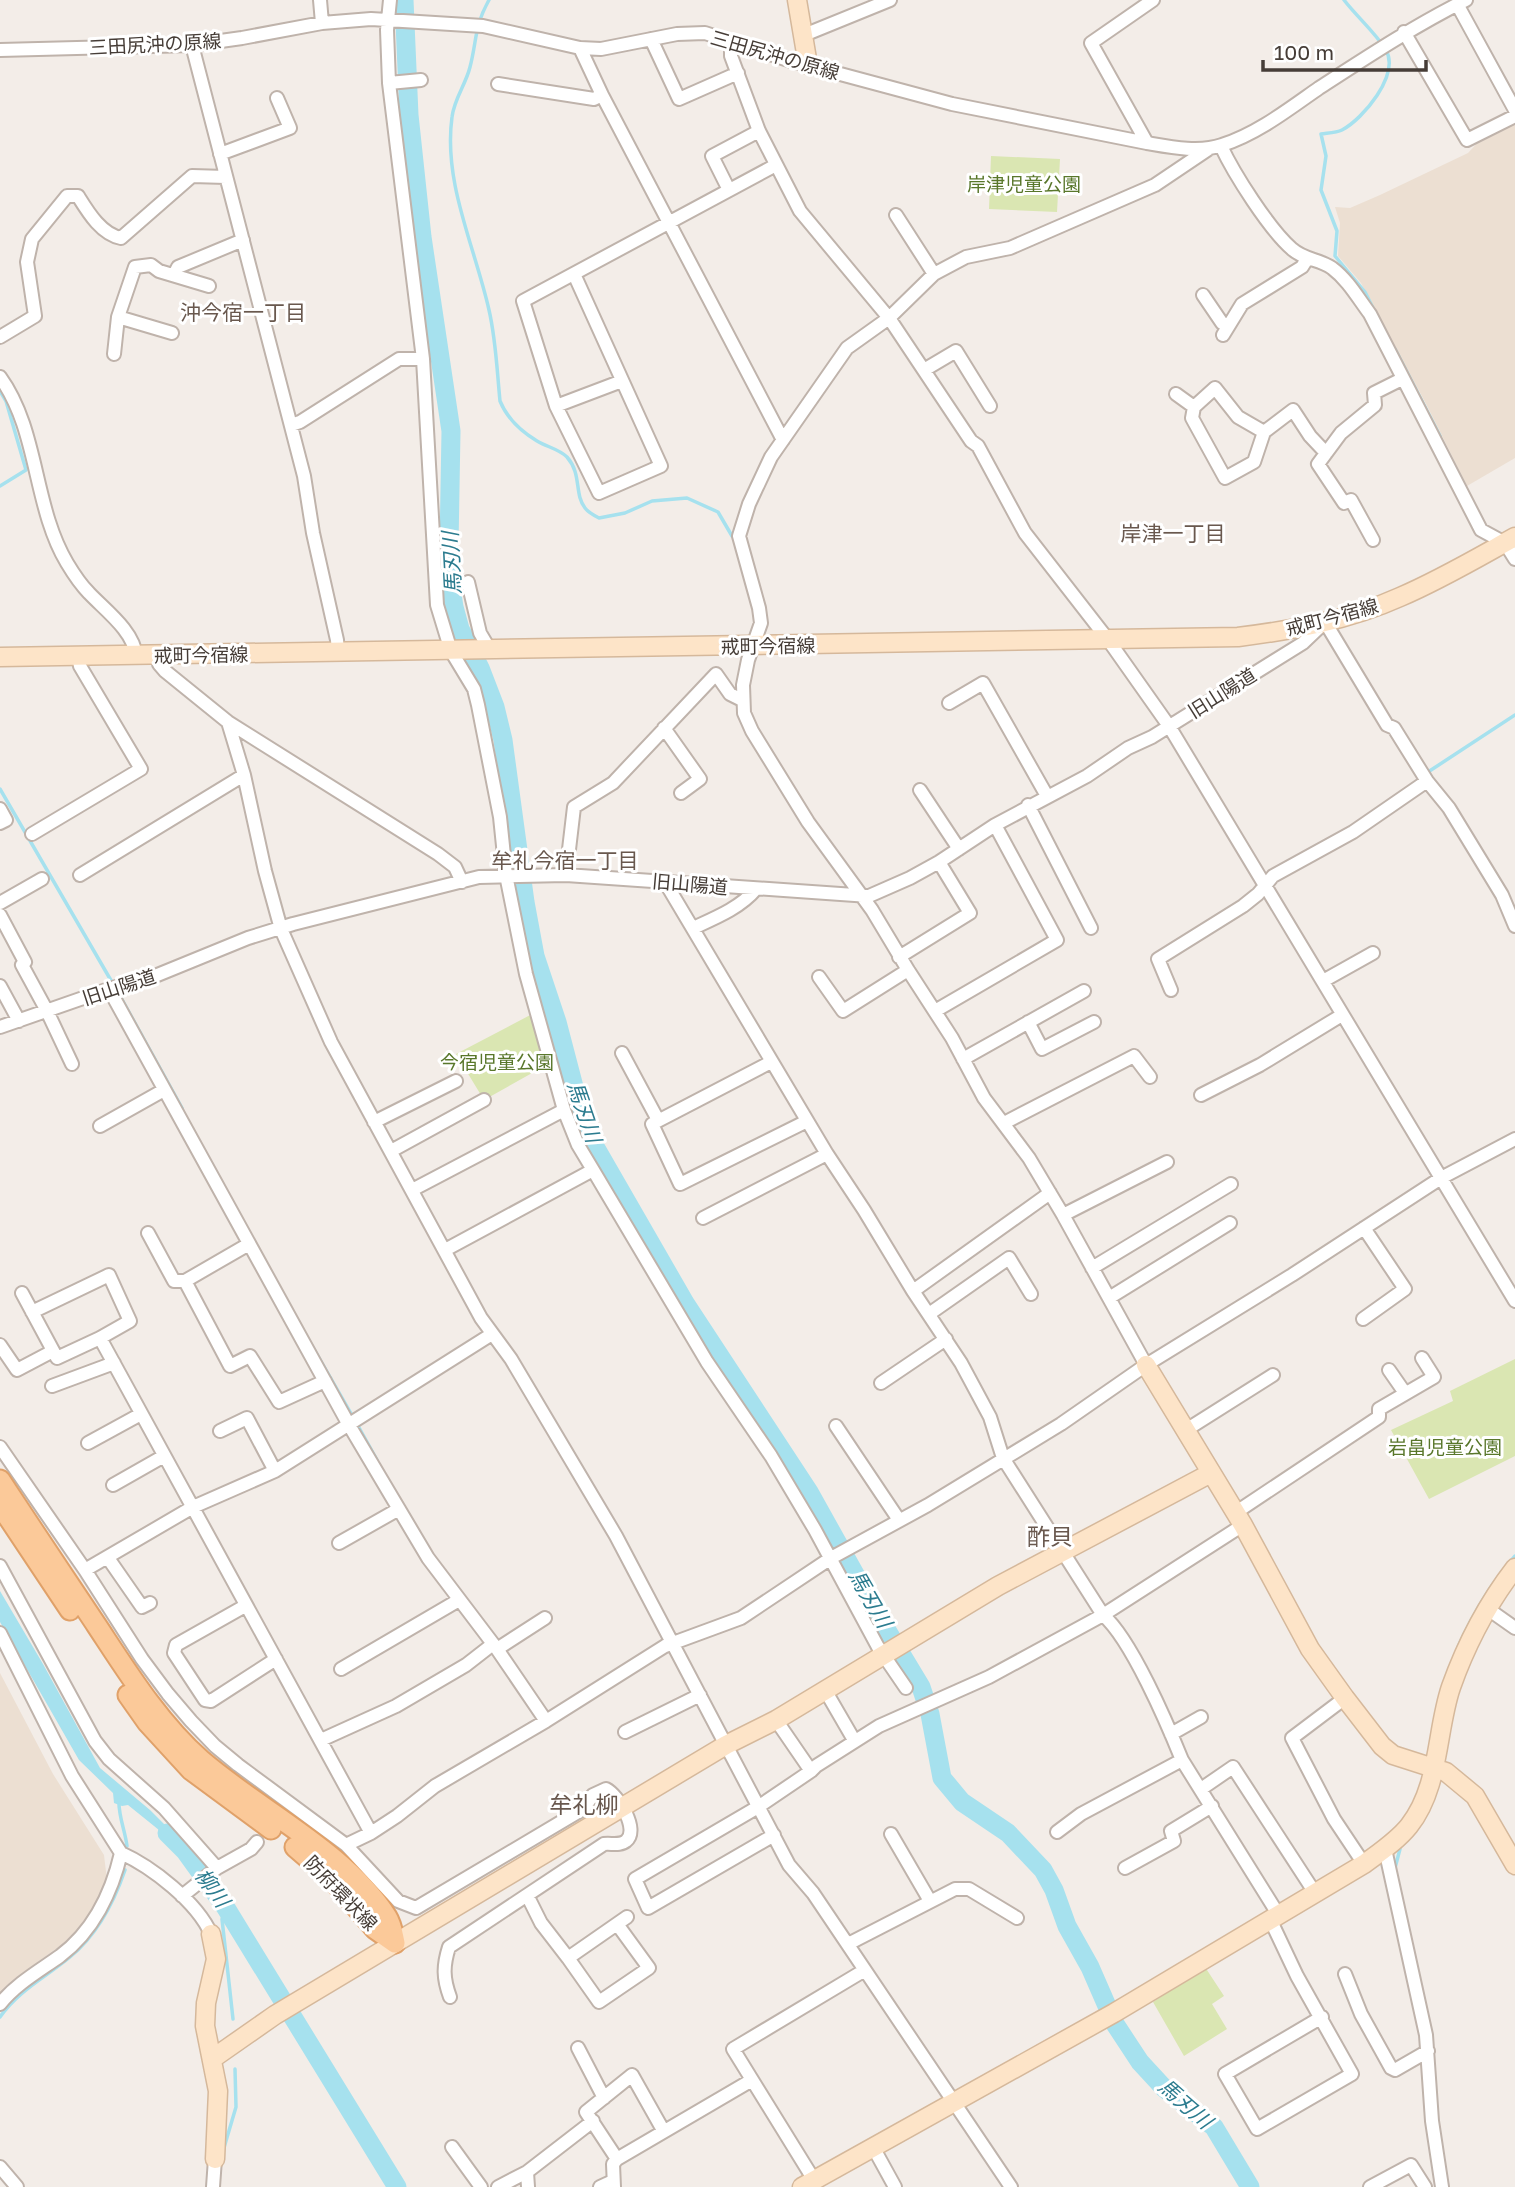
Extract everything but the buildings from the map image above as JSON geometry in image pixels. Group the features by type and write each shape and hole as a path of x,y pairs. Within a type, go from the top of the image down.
{"main road":[{"name":"防府環状線","path":"0,1480 106,1640 164,1721 201,1759 344,1869 389,1920 395,1943"},
{"name":"防府環状線","path":"0,1505 125,1690 168,1746 191,1770 311,1859 355,1904 375,1929 395,1943"}],"street":[{"path":"320,0 322,23"},
{"path":"390,0 392,83 423,359 437,605 454,651 474,689 530,987 564,1110 593,1170 707,1362 771,1456 906,1688"},
{"path":"797,0 808,65"},
{"path":"804,35 890,0"},
{"path":"1147,143 1091,43 1153,0"},
{"path":"1462,2 1515,110"},
{"name":"三田尻沖の原線","path":"0,50 192,45 322,23 391,20 483,26 580,48 601,49 677,34 705,33 719,36 731,43 952,104 1147,143 1174,147 1216,147 1272,119 1404,32 1462,2"},
{"path":"1404,32 1467,140 1515,116"},
{"path":"651,39 679,99 738,74"},
{"path":"731,43 731,56 760,131 800,211 889,318 971,441 978,446 1025,533 1109,641 1169,726 1515,1301"},
{"path":"192,45 291,425 338,652"},
{"path":"580,48 783,440"},
{"path":"392,83 419,81"},
{"path":"498,84 594,99 602,95"},
{"path":"220,154 290,128 277,98"},
{"path":"729,190 712,156 760,131"},
{"path":"1515,559 1510,540 1481,530 1370,314 1348,284 1331,267 1307,259 1291,248 1274,229 1216,147 1155,184 1010,248 966,257 934,274 889,318 847,348 771,457 748,504 739,536 760,608 761,623 748,660 742,700 752,731 788,792 862,895 935,1011 984,1098 1004,1123 1050,1193 1146,1365 1239,1519 1310,1649 1382,1746 1393,1755 1446,1772 1475,1796 1515,1865"},
{"path":"574,274 661,466 599,493 556,406 523,301 776,165"},
{"path":"0,337 35,316 27,262 32,239 67,196 78,196 92,218 114,237 121,238 192,176 226,177"},
{"path":"896,215 934,274"},
{"path":"174,275 178,267 243,240"},
{"path":"1203,295 1226,331 1242,304 1302,267 1307,259"},
{"path":"114,354 118,317 135,267 151,265 159,271 209,286"},
{"path":"118,317 172,333"},
{"path":"924,370 956,351 990,406"},
{"path":"291,425 300,422 399,359 423,359"},
{"path":"0,377 19,412 55,538 86,590 120,625 135,647 136,656"},
{"path":"1373,540 1351,500 1344,503 1318,464 1341,433 1376,405 1374,393 1402,379"},
{"path":"556,406 622,381"},
{"path":"1264,432 1238,417 1215,388 1194,407 1192,418 1226,478 1254,462 1264,432 1293,410 1310,436 1326,453"},
{"path":"1177,394 1194,407"},
{"name":"戒町今宿線","path":"0,657 1238,638 1325,622 1399,598 1510,540"},
{"path":"468,582 480,633 487,650"},
{"path":"1325,622 1387,724 1394,728 1427,781 1449,808 1511,912 1515,926"},
{"name":"旧山陽道","path":"0,1027 109,989 150,978 248,938 388,898 508,875 566,875 869,896 939,862 1028,805 1087,776 1119,753 1169,726 1303,643 1325,622"},
{"path":"159,655 159,664 165,671 228,722 438,854 455,867 462,882"},
{"path":"32,834 141,769 80,666 78,656"},
{"path":"566,875 574,807 613,783 716,674 730,694 742,700"},
{"path":"949,703 983,683 1046,796"},
{"path":"228,722 244,775 281,929 331,1042 481,1318 511,1359 616,1536 789,1865 813,1893 1012,2187"},
{"path":"664,729 701,779 681,793"},
{"path":"80,875 244,775"},
{"path":"1171,990 1158,959 1243,906 1258,894 1273,876 1353,832 1427,781"},
{"path":"920,790 958,849"},
{"path":"1028,805 1091,928"},
{"path":"0,809 6,820 0,823"},
{"path":"935,1011 1058,940 995,825"},
{"path":"899,957 970,913 939,862"},
{"path":"0,903 42,879"},
{"path":"665,882 827,1154 912,1291 961,1363 990,1417 1003,1458 1103,1615 1129,1650 1182,1760 1212,1806 1274,1916 1297,1976 1322,2017 1353,2074 1257,2129 1225,2074 1322,2017"},
{"path":"693,928 722,915 749,897 756,889"},
{"path":"0,915 26,962 22,965 72,1064"},
{"path":"1323,982 1373,953"},
{"path":"819,977 843,1011 908,970"},
{"path":"0,986 19,1021"},
{"path":"109,989 349,1425 428,1558 495,1646 546,1721"},
{"path":"963,1059 1084,991"},
{"path":"1201,1094 1260,1065 1342,1015"},
{"path":"1028,1022 1042,1049 1094,1023"},
{"path":"622,1053 658,1120"},
{"path":"1004,1123 1134,1056 1150,1077"},
{"path":"771,1062 652,1124 680,1184 807,1121"},
{"path":"374,1122 456,1081"},
{"path":"100,1126 164,1090"},
{"path":"391,1151 484,1100"},
{"path":"412,1190 564,1110"},
{"path":"346,1845 397,1816 435,1786 546,1721 665,1646 741,1618 830,1558 928,1505 1061,1424 1146,1365 1441,1178 1515,1139"},
{"path":"703,1219 827,1154"},
{"path":"1063,1215 1167,1161"},
{"path":"445,1250 593,1170"},
{"path":"1092,1268 1231,1184"},
{"path":"912,1291 1050,1193"},
{"path":"1109,1298 1230,1223"},
{"path":"1363,1319 1405,1289 1364,1228"},
{"path":"148,1233 174,1281 186,1281 249,1244"},
{"path":"929,1314 1009,1258 1031,1294"},
{"path":"22,1293 32,1312 57,1358 130,1321 109,1275 32,1312"},
{"path":"186,1281 230,1366 250,1356 279,1402 325,1381"},
{"path":"85,1570 193,1507 275,1471 492,1334"},
{"path":"100,1338 370,1833"},
{"path":"881,1382 946,1339"},
{"path":"0,1345 17,1370 53,1351"},
{"path":"774,1835 648,1908 635,1879 758,1807 855,1740 940,1697 989,1677 1103,1615 1379,1417 1379,1409 1434,1377 1422,1358"},
{"path":"52,1386 114,1363"},
{"path":"1389,1370 1405,1393"},
{"path":"1186,1430 1273,1375"},
{"path":"88,1443 141,1414"},
{"path":"220,1431 247,1418 275,1471"},
{"path":"836,1426 898,1520"},
{"path":"0,1447 168,1694 199,1729 238,1765 346,1845 398,1901 416,1908 583,1810 593,1795 601,1790 611,1791 631,1824 628,1840 604,1844 449,1947 443,1968 444,1982 450,1997"},
{"path":"113,1485 164,1456"},
{"path":"212,2059 275,2015 726,1745 776,1720 917,1634 1062,1552 1211,1473"},
{"path":"339,1543 399,1509"},
{"path":"108,1558 142,1607 150,1603"},
{"path":"0,1566 95,1741 109,1759 164,1808 215,1870"},
{"path":"865,1970 733,2049 808,2184 1114,2013 1385,1849 1410,1825 1419,1810 1434,1767 1451,1689 1466,1650 1488,1609 1515,1568"},
{"path":"341,1669 459,1600"},
{"path":"246,1606 176,1645 174,1653 205,1700 211,1701 276,1659"},
{"path":"1488,1609 1515,1628"},
{"path":"321,1741 396,1706 545,1618"},
{"path":"1,1638 72,1776 121,1853 136,1860 182,1896 201,1916 211,1934 216,1959 205,2014 218,2091 213,2187"},
{"path":"825,1690 855,1740"},
{"path":"625,1732 700,1695"},
{"path":"1345,1698 1292,1738 1334,1819 1364,1864"},
{"path":"1171,1734 1201,1717"},
{"path":"776,1720 811,1771"},
{"path":"1057,1832 1081,1814 1182,1760"},
{"path":"1201,1789 1233,1767 1315,1893"},
{"path":"1125,1868 1174,1841 1171,1831 1212,1806"},
{"path":"891,1834 930,1901"},
{"path":"182,1896 196,1883 251,1849 257,1842"},
{"path":"1385,1849 1422,2011 1428,2051 1432,2120 1442,2187"},
{"path":"0,2004 20,1984 77,1940 109,1892 121,1853"},
{"path":"848,1944 954,1889 970,1889 1017,1918"},
{"path":"528,1897 541,1923 599,2002 649,1968 622,1921 568,1958"},
{"path":"1345,1974 1361,2014 1391,2068 1395,2070 1428,2051"},
{"path":"578,2048 604,2098"},
{"path":"617,2159 586,2112 632,2075 663,2130"},
{"path":"600,2187 605,2183 614,2184 613,2164 617,2159 752,2080"},
{"path":"498,2187 527,2172 593,2121"},
{"path":"452,2147 481,2187"},
{"path":"873,2147 895,2187"},
{"path":"1370,2187 1411,2165 1425,2187"},
{"path":"0,2167 18,2187"},
{"path":"527,2172 528,2187"}],"shaded area":[{"path":"1515,123 1515,458 1467,486 1361,283 1338,256 1340,223 1335,207 1350,208 1380,195 1468,153 1482,138"},
{"path":"0,1673 53,1774 104,1855 107,1880 88,1917 74,1936 14,1979 0,2001"}],"green space":[{"name":"岸津児童公園","path":"991,156 1060,159 1057,212 989,209"},
{"name":"今宿児童公園","path":"536,1012 550,1063 484,1100 456,1054"},
{"name":"岩畠児童公園","path":"1515,1359 1515,1456 1429,1499 1391,1430 1453,1401 1450,1391"},
{"path":"1205,1967 1224,1996 1212,2004 1227,2029 1184,2056 1153,2002"}],"water":[{"path":"0,1591 100,1768 150,1810 176,1836 185,1851 128,1805 114,1803 113,1793 79,1760 0,1622"}],"waterway":[{"name":"馬刃川","path":"404,0 409,115 422,237 451,431 449,546 454,607 460,629 480,668 495,707 503,740 535,956 590,1138 685,1303 809,1492 921,1687 930,1714 942,1778 962,1802 1008,1833 1043,1870 1054,1890 1067,1926 1090,1967 1107,2006"},
{"path":"489,0 478,26 468,73 453,110 450,142 456,190 491,321 500,401 511,419 526,433 567,457 575,470 582,502 586,509 599,518 625,513 652,501 687,498 718,512 732,536"},
{"path":"1344,0 1386,50 1388,72 1377,95 1360,116 1342,130 1321,134 1326,156 1321,190 1337,231 1335,256 1365,292 1375,312"},
{"path":"1395,349 1440,436"},
{"path":"0,391 6,401 26,470 0,486"},
{"path":"1428,772 1515,715"},
{"path":"0,789 182,1108"},
{"path":"303,1330 353,1417"},
{"path":"357,1424 377,1460"},
{"path":"1458,1647 1483,1599 1515,1556"},
{"path":"119,1800 127,1846"},
{"name":"柳川","path":"167,1833 185,1851 226,1908 397,2187"},
{"path":"1395,1868 1400,1849"},
{"path":"0,2017 24,1991 70,1957 88,1939 110,1906 125,1870"},
{"path":"226,1908 222,1919 233,2019"},
{"name":"馬刃川","path":"1115,2024 1140,2062 1164,2088 1214,2127 1250,2187"},
{"path":"223,2151 236,2107 235,2069"}],"district":[{"name":"沖今宿一丁目","path":"243,313"},
{"name":"岸津一丁目","path":"1173,534"},
{"name":"牟礼今宿一丁目","path":"565,861"},
{"name":"酢貝","path":"1050,1537"},
{"name":"牟礼柳","path":"584,1805"}]}
